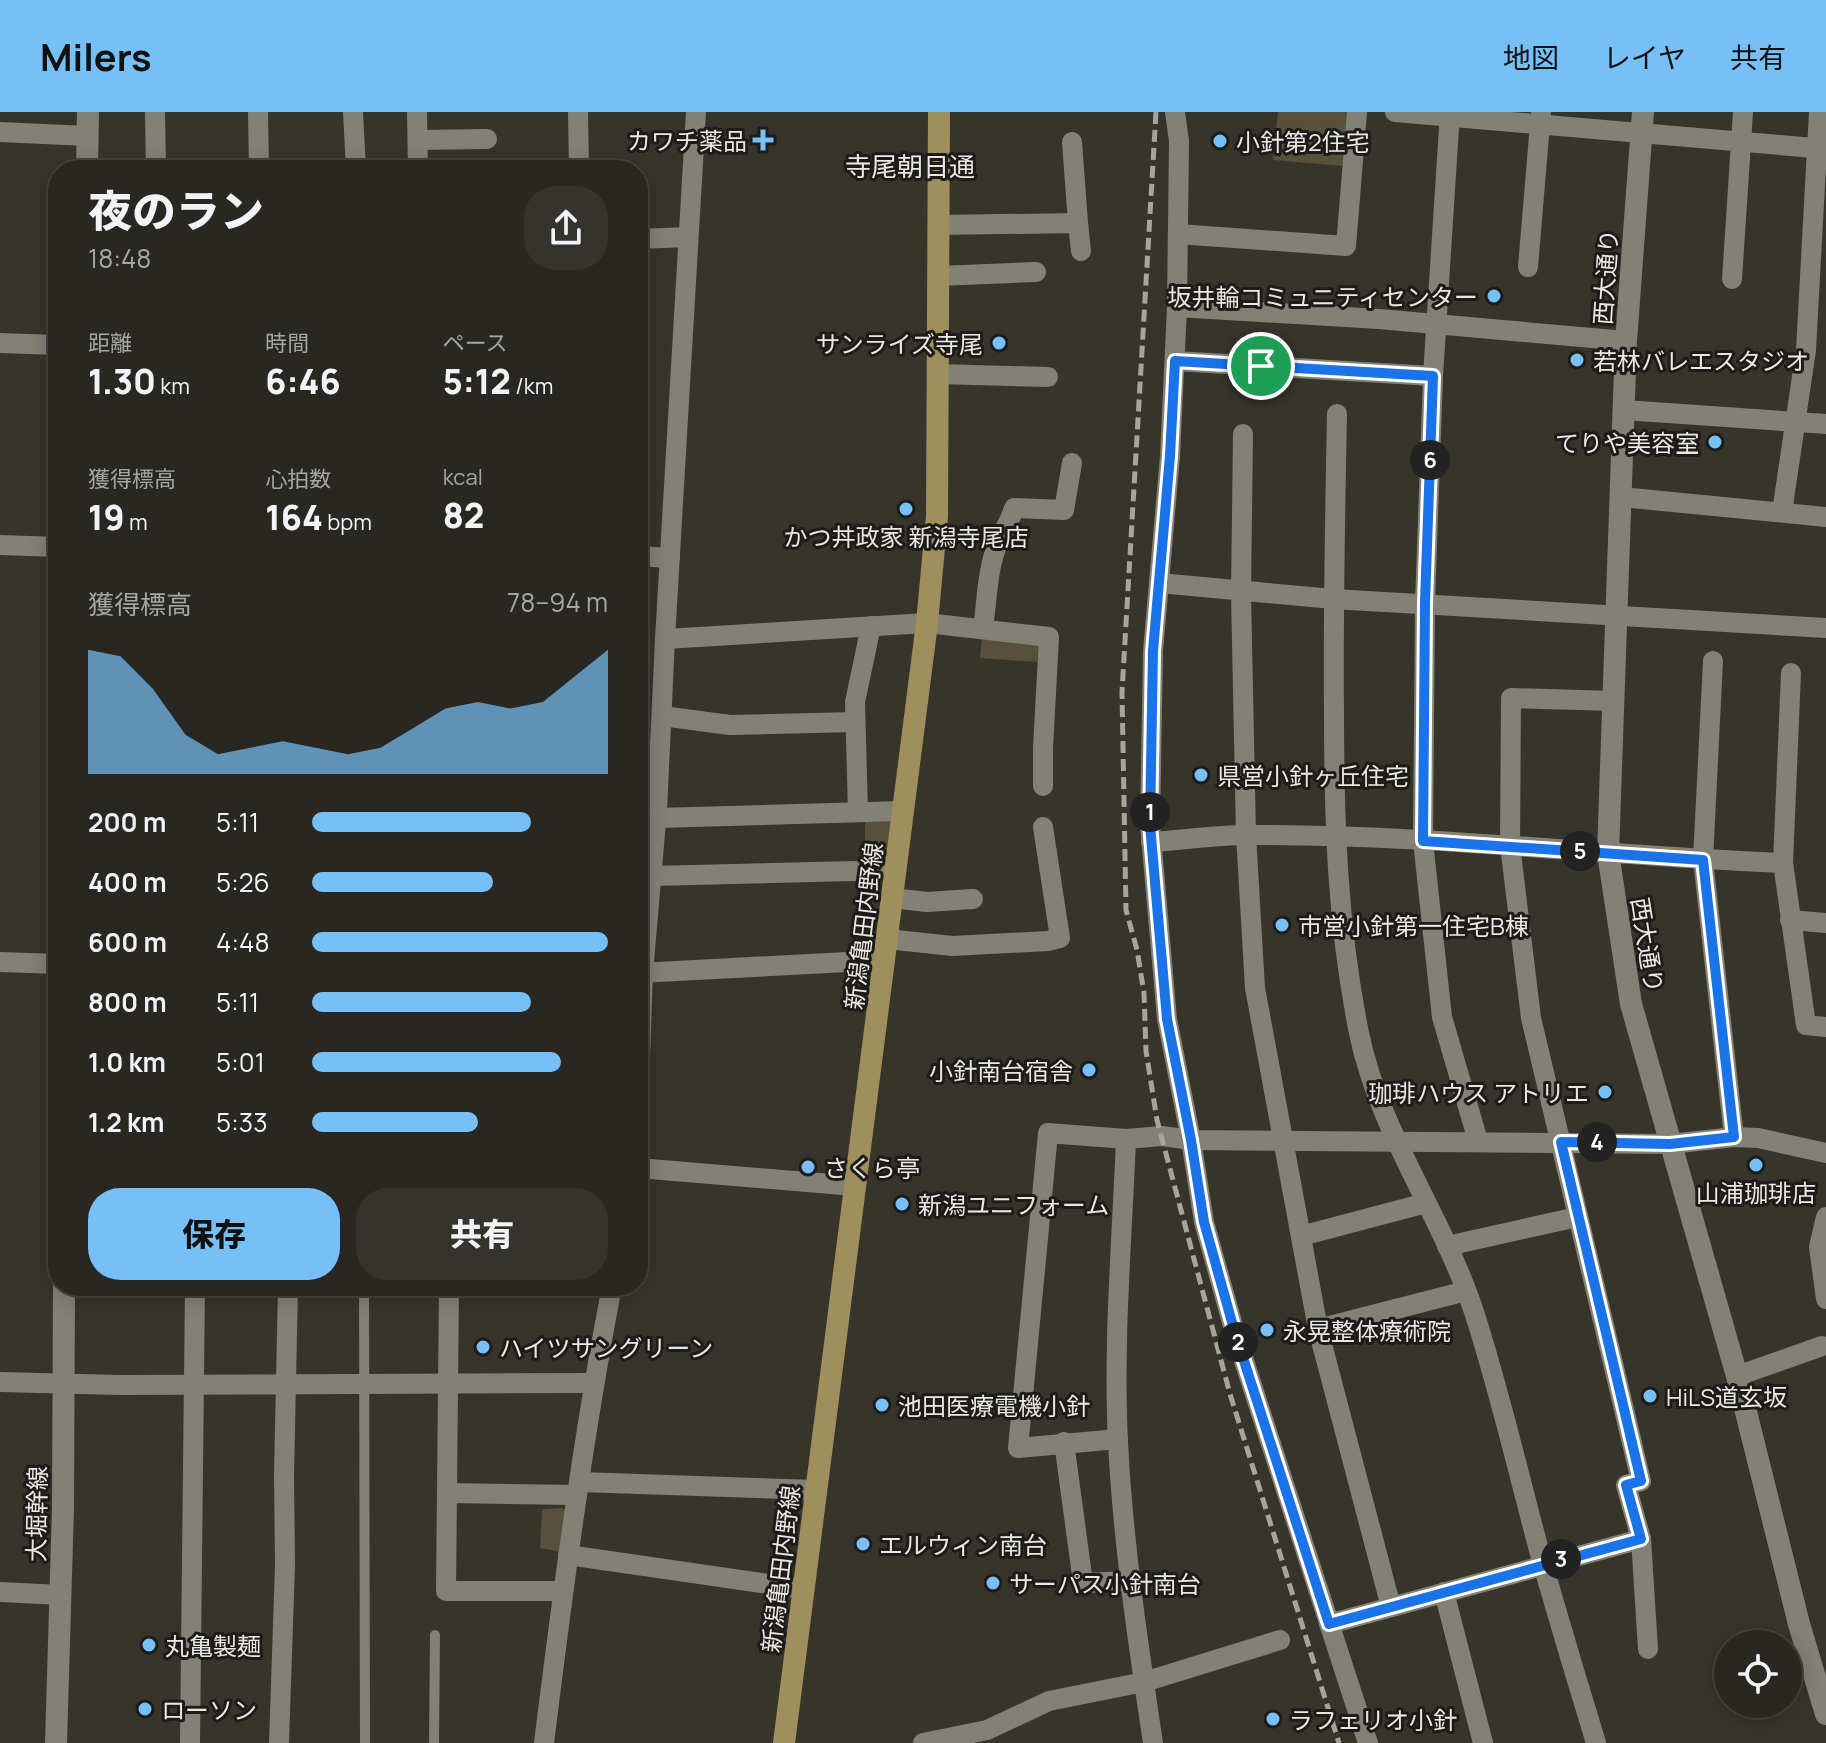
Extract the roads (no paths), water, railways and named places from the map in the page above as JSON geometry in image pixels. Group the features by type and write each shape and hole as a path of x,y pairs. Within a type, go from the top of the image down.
{"main road":[{"name":"新潟亀田内野線","path":"784,1743 927,623 937,516 939,112"}],"street":[{"path":"87,160 88,112"},
{"path":"155,112 156,160"},
{"path":"258,112 259,160"},
{"path":"353,112 355,160"},
{"path":"417,112 418,160"},
{"path":"578,112 579,160"},
{"path":"648,908 657,818 696,112"},
{"path":"1175,112 1179,141 1177,307 1153,651 1151,842 1167,1019 1204,1222 1231,1320 1368,1743"},
{"path":"1178,234 1346,246 1357,112"},
{"path":"1395,112 1642,122 1741,142 1821,149"},
{"path":"1732,279 1743,112"},
{"path":"1782,512 1806,350 1821,149 1819,112"},
{"path":"1450,114 1433,376 1425,603 1423,841 1442,1017 1478,1141"},
{"path":"1528,267 1540,118"},
{"name":"西大通り","path":"1642,122 1626,341 1608,853 1631,1004 1737,1376 1799,1624 1822,1678 1826,1714"},
{"path":"0,132 87,136"},
{"path":"418,140 487,139"},
{"path":"1072,142 1081,251"},
{"path":"938,225 1078,223"},
{"path":"648,239 688,237"},
{"path":"938,276 1036,272"},
{"path":"1177,307 1435,324 1626,341"},
{"path":"0,343 48,345"},
{"path":"1175,361 1433,376"},
{"path":"938,374 1048,377"},
{"path":"1624,410 1826,424"},
{"path":"1337,414 1333,599 1334,838 1343,938 1359,1036 1396,1140 1466,1291 1596,1743"},
{"path":"1243,434 1241,593 1246,835 1255,988 1318,1329 1391,1607"},
{"path":"983,628 992,561 997,543 1011,522 1014,508 1071,511 1072,463"},
{"path":"1621,497 1826,517"},
{"path":"0,545 48,547"},
{"path":"648,557 670,558"},
{"path":"1159,583 1241,593 1826,628"},
{"path":"665,639 927,623 1049,637 1043,786"},
{"path":"858,812 855,702 871,626"},
{"path":"1713,661 1703,860 1734,1137"},
{"path":"1791,673 1783,863 1806,1025 1826,1027"},
{"path":"1614,701 1511,698 1510,845 1531,1018 1641,1481 1626,1485 1641,1539 1648,1649"},
{"path":"662,716 730,725 855,722"},
{"path":"657,818 903,811"},
{"path":"648,972 886,950 1060,938 1043,827"},
{"path":"1151,842 1246,835 1510,845 1783,863"},
{"path":"652,876 896,870"},
{"path":"892,898 927,902 973,899"},
{"path":"1790,920 1826,923"},
{"path":"0,962 48,964"},
{"path":"1118,1439 1018,1448 1048,1133 1126,1139 1162,1136 1191,1140 1670,1144 1734,1137 1758,1138 1826,1153"},
{"path":"1126,1139 1118,1326 1118,1439 1124,1536 1153,1743"},
{"path":"648,1169 855,1186"},
{"path":"1301,1236 1426,1203"},
{"path":"1447,1246 1577,1217"},
{"path":"1826,1217 1822,1247 1826,1299"},
{"path":"1318,1329 1466,1291"},
{"name":"大堀幹線","path":"56,1743 61,1595 64,1296"},
{"path":"190,1743 195,1296"},
{"path":"279,1743 285,1565 288,1296"},
{"path":"449,1296 446,1591 563,1591"},
{"path":"544,1743 568,1555 610,1296"},
{"path":"1737,1376 1825,1349"},
{"path":"0,1382 286,1385 594,1383"},
{"path":"1064,1442 1083,1583 1130,1581"},
{"path":"447,1493 578,1488 815,1490"},
{"path":"1329,1624 1641,1539"},
{"path":"568,1555 803,1589"},
{"path":"0,1592 61,1595"},
{"path":"1444,1592 1483,1743"},
{"path":"927,1743 987,1730 1049,1701 1144,1682 1280,1640"}],"lane":[{"path":"364,1296 365,1743"},
{"path":"434,1743 435,1635"}],"railway":[{"path":"1156,112 1122,692 1126,910 1144,993 1146,1051 1157,1120 1230,1394 1339,1743"}],"place":[{"name":"カワチ薬品","path":"763,140"},
{"name":"小針第2住宅","path":"1220,141"},
{"name":"坂井輪コミュニティセンター","path":"1494,296"},
{"name":"サンライズ寺尾","path":"999,343"},
{"name":"若林バレエスタジオ","path":"1577,360"},
{"name":"てりや美容室","path":"1715,442"},
{"name":"かつ丼政家 新潟寺尾店","path":"906,509"},
{"name":"県営小針ヶ丘住宅","path":"1201,775"},
{"name":"市営小針第一住宅B棟","path":"1282,925"},
{"name":"小針南台宿舎","path":"1089,1070"},
{"name":"珈琲ハウス アトリエ","path":"1605,1092"},
{"name":"山浦珈琲店","path":"1756,1165"},
{"name":"さくら亭","path":"808,1167"},
{"name":"新潟ユニフォーム","path":"902,1204"},
{"name":"永晃整体療術院","path":"1267,1330"},
{"name":"ハイツサングリーン","path":"483,1347"},
{"name":"HiLS道玄坂","path":"1650,1396"},
{"name":"池田医療電機小針","path":"882,1405"},
{"name":"エルウィン南台","path":"863,1544"},
{"name":"サーパス小針南台","path":"993,1583"},
{"name":"丸亀製麺","path":"149,1645"},
{"name":"ローソン","path":"145,1709"},
{"name":"ラフェリオ小針","path":"1273,1719"}],"district":[{"name":"寺尾朝日通","path":"910,166"}]}
